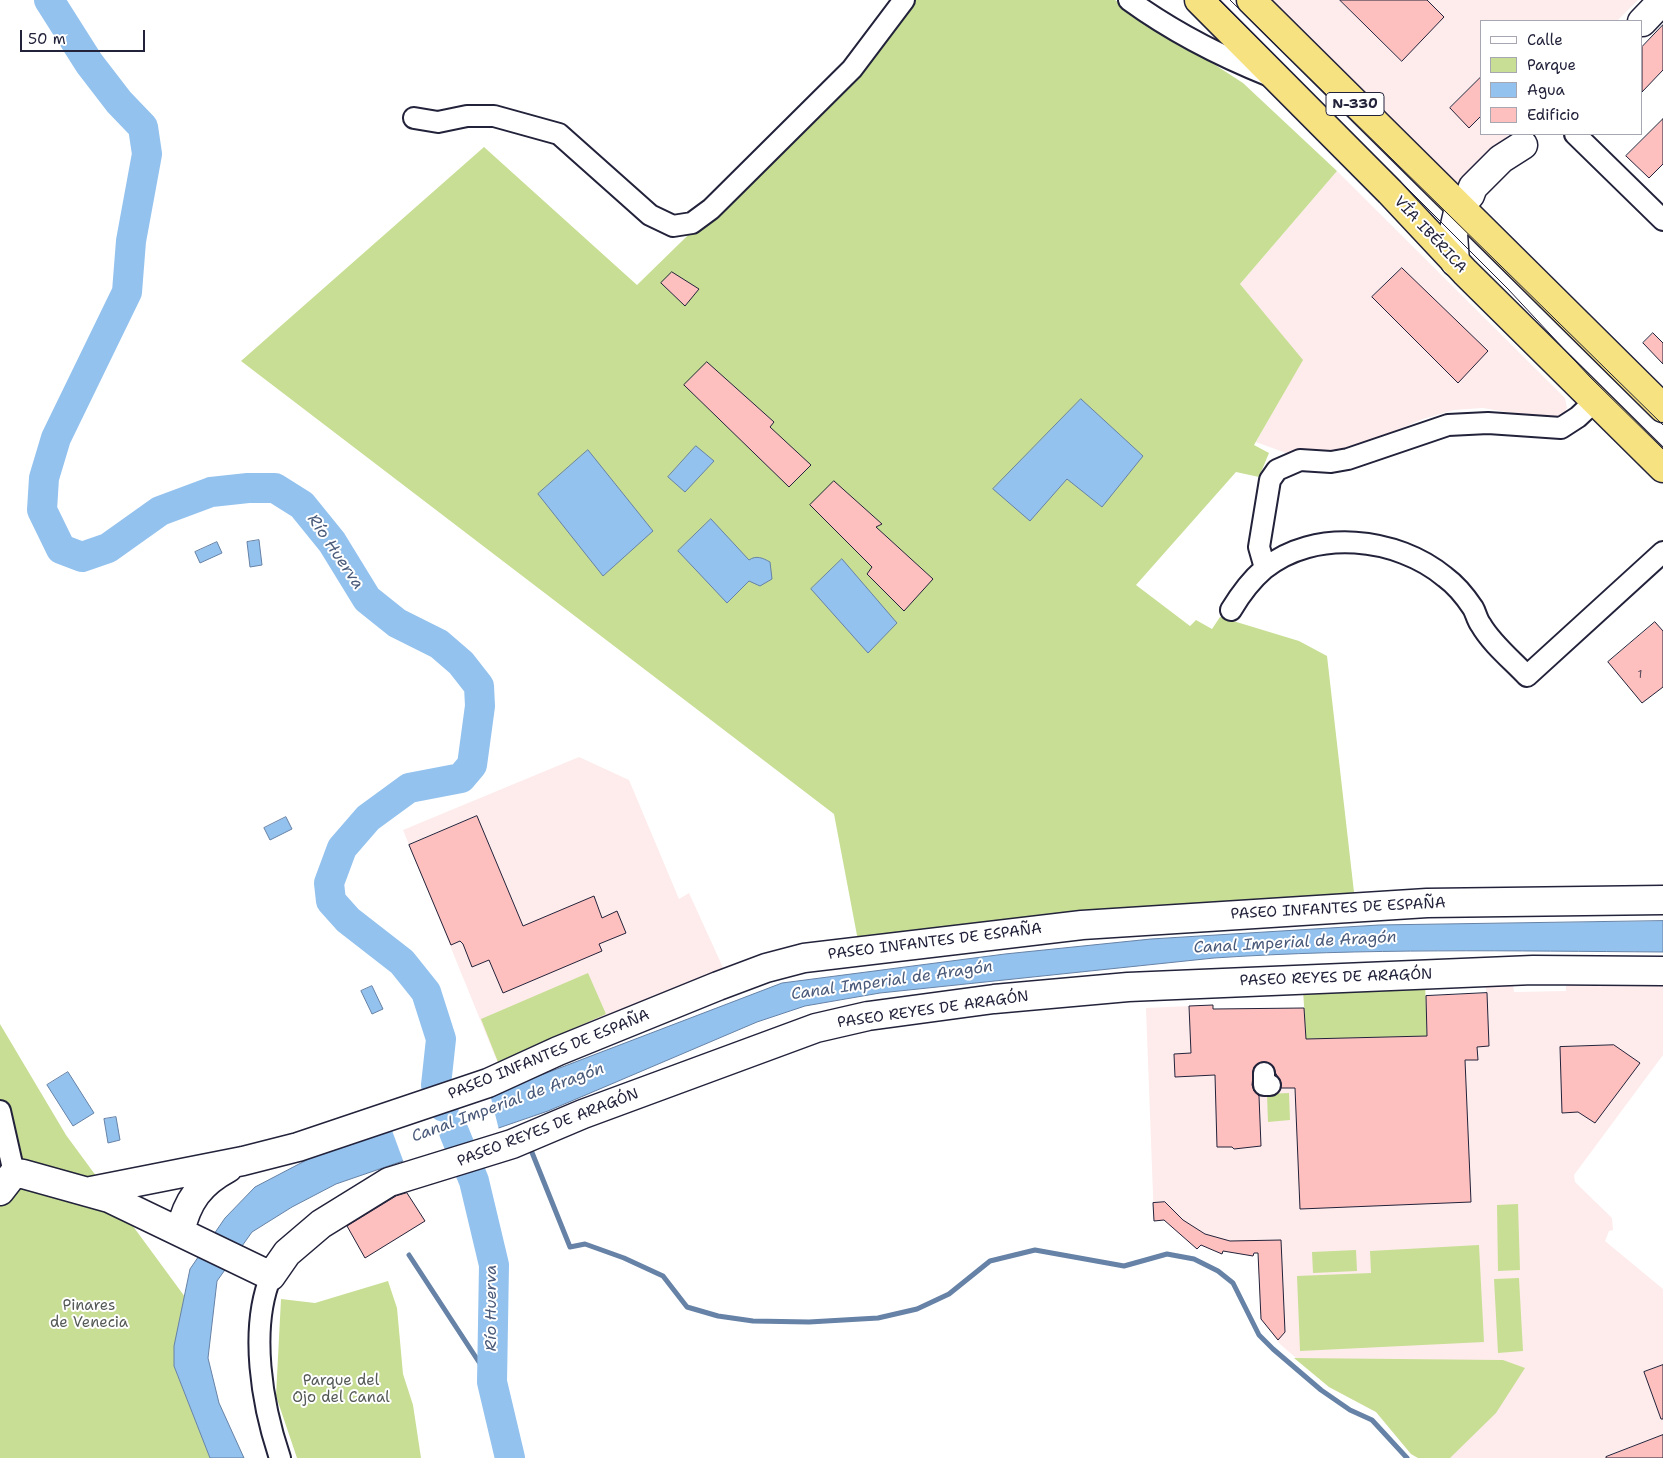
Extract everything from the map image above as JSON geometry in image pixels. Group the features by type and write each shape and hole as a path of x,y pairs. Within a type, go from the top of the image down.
{"highway":[{"name":"VÍA IBÉRICA","path":"1199,0 1274,78 1390,192 1454,262 1663,468"},
{"name":"N-330","path":"1251,0 1465,202 1663,408"}],"street":[{"path":"414,118 438,122 467,116 494,116 559,134 650,215 673,226 692,223 711,209 852,69 904,0"},
{"path":"1129,0 1145,6 1187,38 1224,57 1274,78"},
{"path":"1643,21 1663,0"},
{"path":"1576,135 1663,220"},
{"path":"1454,262 1453,234 1473,187 1501,159 1528,139"},
{"path":"1390,192 1419,210 1435,216 1447,215 1465,202"},
{"path":"1265,568 1259,547 1270,480 1278,470 1288,463 1300,460 1331,462 1348,459 1448,425 1488,423 1561,428 1578,418 1595,401"},
{"path":"1231,610 1245,588 1265,568 1296,552 1316,545 1340,542 1388,548 1409,555 1440,573 1462,593 1474,609 1481,625 1527,676 1663,552"},
{"name":"PASEO INFANTES DE ESPAÑA","path":"7,1182 91,1191 243,1161 298,1147 488,1083 718,986 766,968 804,958 1082,925 1427,902 1663,900"},
{"name":"PASEO REYES DE ARAGÓN","path":"280,1458 272,1433 264,1393 260,1319 265,1290 270,1276 287,1252 321,1224 373,1190 409,1176 502,1147 583,1114 816,1028 868,1016 994,999 1128,987 1533,970 1663,971"},
{"path":"0,1111 5,1141 7,1182"},
{"name":"PASEO INFANTES DE ESPAÑA","path":"188,1236 189,1203 197,1191 218,1173 243,1161"},
{"name":"PASEO INFANTES DE ESPAÑA","path":"91,1191 270,1276"}],"shaded area":[{"path":"1269,0 1638,0 1618,20 1480,20 1480,135 1508,135 1454,191"},
{"path":"1337,171 1565,398 1567,408 1561,419 1553,420 1483,408 1454,410 1423,419 1345,452 1314,454 1299,449 1286,453 1256,442 1302,360 1240,284"},
{"path":"579,757 629,780 679,899 689,893 725,972 499,1066 403,830"},
{"path":"1486,983 1513,984 1514,992 1566,991 1566,983 1663,984 1663,1055 1574,1175 1575,1182 1612,1218 1613,1230 1609,1231 1605,1241 1663,1289 1663,1458 1418,1458 1411,1454 1376,1412 1329,1387 1280,1344 1261,1319 1258,1253 1221,1251 1164,1220 1154,1221 1146,1008 1189,1006 1191,1053 1174,1054 1175,1076 1227,1075 1213,1009 1304,1008 1303,988 1426,996 1486,993"}],"green space":[{"path":"909,0 1115,0 1243,83 1337,171 1240,284 1303,360 1254,445 1269,453 1259,477 1236,472 1136,585 1190,626 1196,620 1212,629 1220,617 1299,641 1327,656 1355,901 859,946 834,814 241,361 484,147 637,285 854,73"},
{"path":"588,973 606,1014 498,1062 481,1019"},
{"path":"1425,983 1427,1036 1306,1039 1303,988"},
{"name":"Pinares de Venecia","path":"0,1024 66,1135 185,1297 174,1366 210,1458 0,1458"},
{"path":"1289,1093 1290,1120 1268,1122 1267,1094"},
{"path":"1518,1204 1520,1270 1498,1271 1497,1205"},
{"path":"1479,1245 1484,1342 1300,1351 1297,1276 1371,1273 1370,1251"},
{"path":"1356,1250 1357,1271 1313,1273 1312,1252"},
{"path":"1519,1278 1523,1351 1498,1353 1494,1279"},
{"name":"Parque del Ojo del Canal","path":"388,1281 397,1308 403,1374 413,1405 421,1458 297,1458 276,1396 281,1299 315,1303"},
{"path":"1294,1358 1503,1360 1525,1368 1496,1413 1450,1458 1418,1458 1411,1454 1376,1412 1329,1387"}],"water":[{"path":"1081,399 1143,456 1102,507 1067,479 1030,521 993,489"},
{"path":"696,446 714,461 685,492 668,477"},
{"path":"588,450 653,531 603,576 538,494"},
{"path":"711,519 749,560 759,558 770,562 772,579 760,586 749,581 727,603 678,551"},
{"path":"259,540 262,565 250,567 247,542"},
{"path":"217,542 222,553 200,563 195,552"},
{"path":"842,559 897,623 868,653 811,589"},
{"path":"286,817 292,829 270,840 264,828"},
{"name":"Canal Imperial de Aragón","path":"1663,921 1663,952 1382,951 1214,958 880,993 805,1006 757,1022 548,1111 336,1184 292,1207 252,1232 217,1281 208,1358 219,1403 244,1458 210,1458 174,1366 174,1346 190,1269 225,1218 255,1187 322,1152 536,1077 782,983 1005,954 1151,939 1379,925"},
{"path":"372,986 383,1009 372,1014 361,991"},
{"path":"68,1072 94,1113 73,1126 47,1085"},
{"path":"116,1117 120,1140 108,1143 104,1119"}],"pier":[{"path":"489,1090 499,1130 404,1163 390,1125"}],"building":[{"path":"1340,0 1427,0 1444,17 1402,61"},
{"path":"1663,25 1663,70 1643,91 1643,46"},
{"path":"1480,78 1480,117 1469,128 1450,108"},
{"path":"1663,119 1663,164 1649,178 1626,156"},
{"path":"1402,268 1488,351 1458,383 1372,297"},
{"path":"672,272 699,289 685,306 661,283"},
{"path":"1653,333 1663,343 1663,364 1643,343"},
{"path":"707,362 774,422 770,427 811,465 789,487 684,385"},
{"path":"834,481 882,524 876,527 933,579 904,611 867,574 872,567 810,505"},
{"path":"1655,622 1663,631 1663,687 1642,703 1608,662"},
{"path":"477,816 523,926 594,896 602,918 617,911 626,933 599,944 602,951 503,993 489,960 472,967 463,944 460,941 451,945 409,845"},
{"path":"1487,993 1489,1046 1477,1047 1478,1060 1465,1060 1471,1202 1300,1209 1295,1088 1281,1088 1280,1080 1269,1063 1259,1063 1254,1067 1252,1085 1254,1091 1259,1096 1261,1146 1234,1149 1232,1147 1217,1147 1215,1075 1175,1077 1174,1054 1191,1053 1189,1006 1213,1005 1213,1009 1304,1008 1306,1039 1427,1036 1426,996"},
{"path":"1614,1045 1640,1063 1595,1123 1578,1112 1562,1113 1560,1047"},
{"path":"407,1193 425,1221 365,1258 347,1226 396,1196"},
{"path":"1165,1202 1183,1220 1205,1234 1230,1241 1281,1240 1285,1332 1278,1340 1261,1319 1258,1253 1254,1253 1253,1256 1223,1251 1222,1254 1201,1245 1197,1249 1164,1220 1154,1221 1153,1203"},
{"path":"1663,1365 1663,1419 1661,1419 1644,1372"},
{"path":"1663,1435 1663,1458 1606,1458 1606,1457"}],"waterway":[{"name":"Río Huerva","path":"49,0 89,63 119,102 143,127 147,154 131,241 127,292 56,438 44,478 42,510 61,549 82,557 108,548 160,511 211,492 248,488 275,488 302,505 332,542 367,599 397,623 439,644 461,663 479,686 480,706 472,765 461,778 409,788 368,818 342,848 329,883 331,901 348,920 402,962 426,992 441,1039 436,1085 444,1107"},
{"name":"Río Huerva","path":"454,1132 474,1181 494,1265 492,1382 510,1458"},
{"path":"531,1150 570,1247 585,1244 624,1258 663,1276 687,1307 718,1316 753,1321 809,1322 878,1318 917,1309 949,1294 990,1261 1035,1250 1124,1266 1167,1254 1194,1259 1218,1271 1233,1283 1259,1335 1273,1349 1321,1390 1350,1410 1372,1420 1407,1458"},
{"path":"409,1255 492,1382"}],"tram line":[{"path":"1219,0 1508,289 1590,377 1663,449"},
{"path":"1230,0 1663,425"}]}
